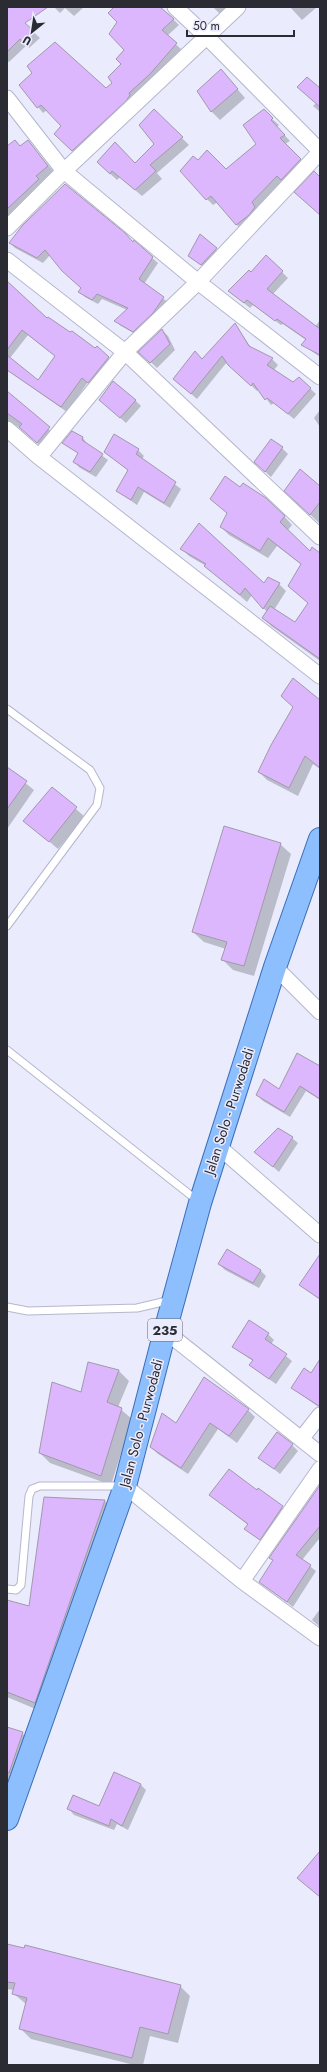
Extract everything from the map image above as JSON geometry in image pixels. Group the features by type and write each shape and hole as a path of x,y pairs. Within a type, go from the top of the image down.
{"main road":[{"name":"Jalan Solo - Purwodadi","path":"7,1819 125,1486 173,1299 200,1203 275,968 320,839"}],"street":[{"path":"39,457 125,352 198,282 320,152 208,37 175,7"},
{"path":"7,228 64,171 208,37 238,7"},
{"path":"7,98 64,171 198,282 320,377"},
{"path":"7,260 125,352 320,537"},
{"path":"7,429 39,457 320,676"},
{"path":"275,968 320,1012"},
{"path":"218,1146 320,1235"},
{"path":"165,1331 302,1438 320,1454"},
{"path":"302,1438 320,1415"},
{"path":"242,1581 320,1470"},
{"path":"125,1486 242,1581 320,1638"}],"lane":[{"path":"7,709 90,770 100,788 97,805 7,926"},
{"path":"7,1050 200,1203"},
{"path":"7,1307 28,1311 138,1308 173,1299"},
{"path":"7,1589 16,1590 21,1585 29,1496 32,1489 40,1486 125,1486"}],"building":[{"path":"7,7 48,7 25,23 34,31 22,42 20,39 7,52"},
{"path":"114,7 160,7 174,19 162,30 177,43 150,74 129,93 130,95 126,101 72,151 54,134 61,126 41,105 37,108 19,85 32,73 27,66 55,42 106,88 112,83 108,77 121,64 116,59 124,50 109,34 117,22 108,13"},
{"path":"221,69 238,89 211,112 197,91"},
{"path":"307,77 320,88 320,107 297,87"},
{"path":"154,109 183,137 150,165 156,171 135,190 112,171 110,174 97,162 115,142 135,163 154,144 139,125"},
{"path":"264,109 273,118 271,120 285,135 280,138 301,159 281,180 277,176 252,202 255,207 249,215 236,225 211,196 206,200 180,171 193,156 198,160 207,150 226,169 256,144 243,125"},
{"path":"15,140 20,146 28,140 48,166 36,176 39,179 7,209 7,146"},
{"path":"314,171 320,177 320,215 294,192"},
{"path":"65,184 125,233 133,242 134,240 153,257 139,279 164,297 153,313 133,332 114,321 128,308 97,294 92,300 78,292 81,288 62,271 45,250 37,258 9,243 22,226"},
{"path":"200,234 217,248 201,265 188,256"},
{"path":"266,255 283,271 267,289 320,329 320,355 301,345 306,339 277,319 275,321 247,300 244,303 228,291 249,270 251,272"},
{"path":"7,281 47,318 48,317 70,332 72,331 95,348 97,346 109,357 88,383 82,378 61,407 7,370 7,355 38,380 55,356 22,330 7,350"},
{"path":"235,323 249,346 273,358 267,365 293,382 299,377 311,388 288,414 267,398 265,400 253,383 251,386 228,365 222,356 191,394 173,379 195,351 202,359"},
{"path":"162,329 170,344 150,363 138,352"},
{"path":"113,381 136,400 120,418 99,400"},
{"path":"7,391 50,427 37,443 19,427 22,424 7,413"},
{"path":"72,431 83,437 82,440 103,454 90,472 73,462 78,453 62,443"},
{"path":"114,434 139,449 136,454 176,482 164,503 138,487 131,500 116,491 128,470 104,452"},
{"path":"271,439 283,447 265,472 254,462"},
{"path":"300,469 320,486 320,502 310,515 284,491"},
{"path":"225,476 240,487 243,483 266,498 285,516 280,522 310,551 312,547 320,553 320,659 262,618 270,606 295,622 308,603 288,586 301,564 268,538 260,551 220,527 227,513 210,499"},
{"path":"199,523 264,583 268,577 280,583 263,609 245,588 240,595 204,566 206,564 180,549"},
{"path":"293,678 320,700 320,768 305,756 289,788 258,772 271,745 293,707 281,696"},
{"path":"7,767 27,781 7,809"},
{"path":"52,787 77,807 49,842 23,821"},
{"path":"224,826 281,843 244,966 221,960 227,942 192,932"},
{"path":"297,1053 320,1066 320,1099 300,1086 284,1112 256,1095 264,1079 279,1089"},
{"path":"278,1128 293,1137 273,1167 254,1152"},
{"path":"227,1249 261,1270 253,1283 218,1264"},
{"path":"320,1254 320,1299 299,1285"},
{"path":"249,1320 269,1333 265,1339 287,1354 269,1379 249,1365 253,1360 232,1347"},
{"path":"320,1359 319,1406 291,1388 304,1368 311,1373"},
{"path":"88,1362 119,1370 107,1402 122,1408 101,1476 39,1453 52,1382 81,1392"},
{"path":"204,1377 249,1409 229,1436 210,1423 181,1468 150,1447 162,1413 176,1423"},
{"path":"277,1432 293,1444 274,1469 258,1458"},
{"path":"229,1469 257,1490 258,1488 283,1506 260,1540 244,1529 248,1524 209,1495"},
{"path":"320,1485 320,1526 296,1555 311,1565 287,1602 259,1582 273,1560 269,1558"},
{"path":"44,1497 105,1500 35,1703 7,1692 7,1600 29,1606"},
{"path":"7,1727 23,1732 9,1773 7,1772"},
{"path":"114,1772 141,1784 122,1826 111,1819 109,1826 67,1809 73,1795 99,1806"},
{"path":"320,1851 320,1897 297,1878"},
{"path":"7,1944 24,1948 25,1945 181,1985 168,2034 140,2027 132,2058 19,2029 27,1998 12,1994 15,1983 7,1982"}]}
